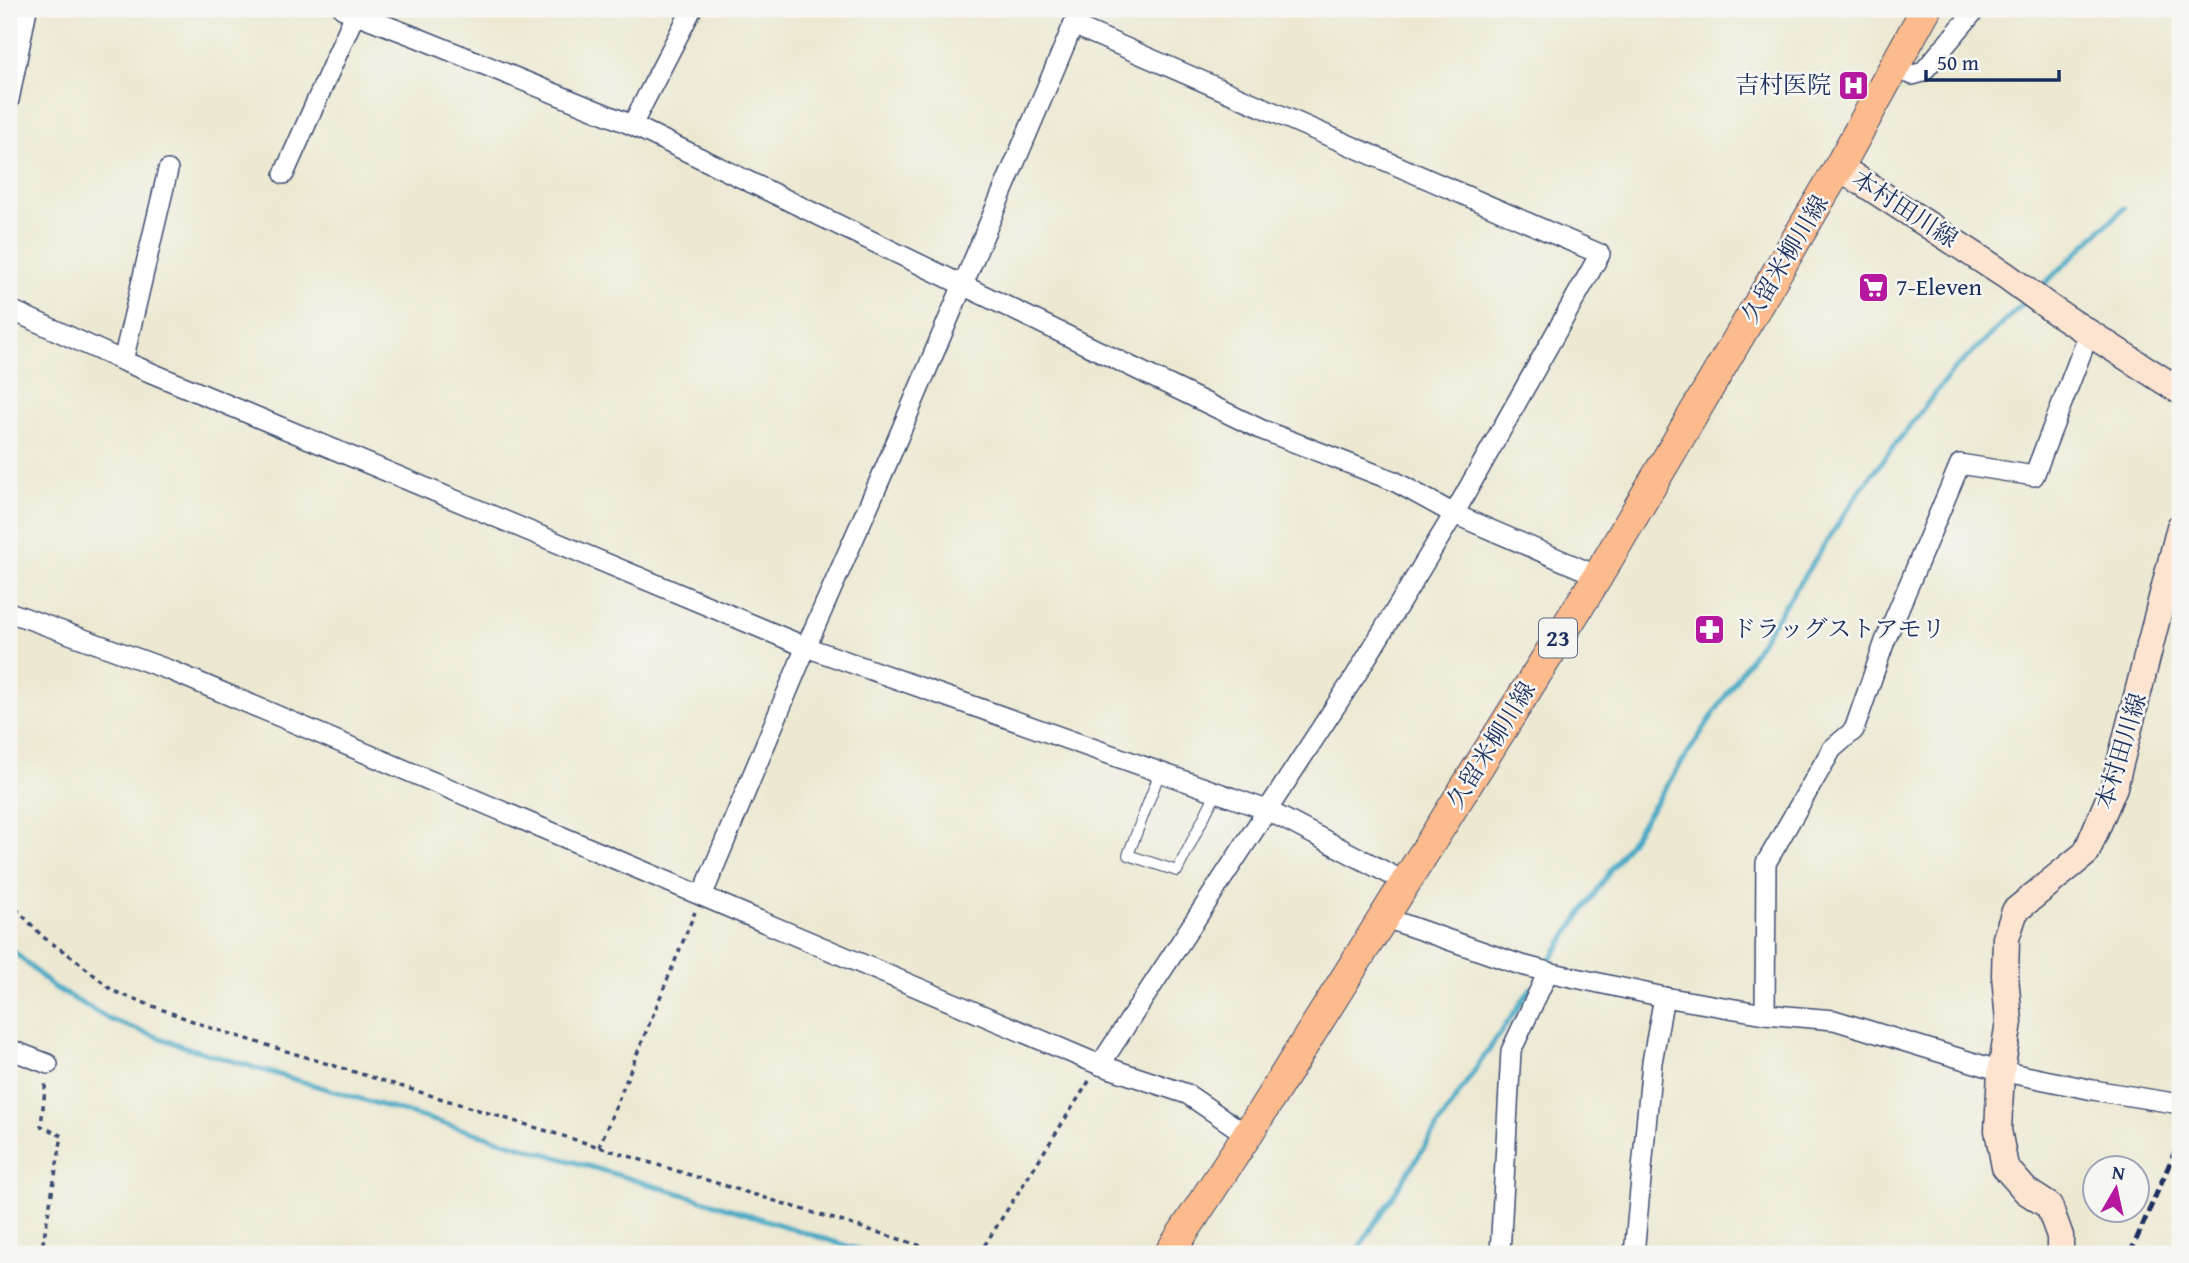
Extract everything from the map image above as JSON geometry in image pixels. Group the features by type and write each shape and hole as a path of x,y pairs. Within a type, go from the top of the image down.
{"main road":[{"name":"久留米柳川線","path":"1169,1254 1247,1135 1598,576 1839,167 1926,9"},
{"name":"本村田川線","path":"1839,167 2180,391"},
{"name":"本村田川線","path":"2060,1254 2060,1236 2049,1206 2026,1191 2006,1167 1998,1130 2001,1071 2009,1022 2005,975 2006,938 2015,911 2086,853 2115,787 2180,527"}],"street":[{"path":"9,100 27,9"},
{"path":"632,125 692,9"},
{"path":"1893,68 1913,75 1923,72 1976,9"},
{"path":"284,174 349,11 632,125 1260,429 1394,481 1454,514 1598,576"},
{"path":"702,896 1077,17 1600,254 1454,514 1356,675 1100,1065"},
{"path":"122,361 168,170"},
{"path":"9,309 122,361 806,647 1267,810 1405,882"},
{"path":"1765,1014 1766,863 1832,749 1854,730 1885,641 1960,464 2035,476 2089,333"},
{"path":"9,612 172,670 1100,1065 1187,1094 1247,1135"},
{"path":"1383,917 1548,972 1664,997 1765,1014 1834,1020 2001,1071 2180,1104"},
{"path":"1500,1254 1511,1051 1548,972"},
{"path":"1634,1254 1652,1062 1664,997"},
{"path":"9,1049 48,1064"}],"lane":[{"path":"1160,772 1128,855 1177,871 1216,793"}],"path":[{"path":"599,1147 702,896"},
{"path":"9,901 43,937 75,959 113,991 211,1028 948,1254"},
{"path":"41,1254 62,1136 41,1126 48,1064"},
{"path":"979,1254 1100,1065"}],"waterway":[{"path":"2039,289 2124,208"},
{"path":"1546,966 1863,486 1951,373 2027,300"},
{"path":"9,947 53,987 111,1020 185,1047 709,1202 872,1254"},
{"path":"1355,1254 1531,988"}],"railway":[{"path":"2130,1254 2180,1140"}],"place":[{"name":"吉村医院","path":"1854,85"},
{"name":"7-Eleven","path":"1873,287"},
{"name":"ドラッグストアモリ","path":"1709,629"}]}
